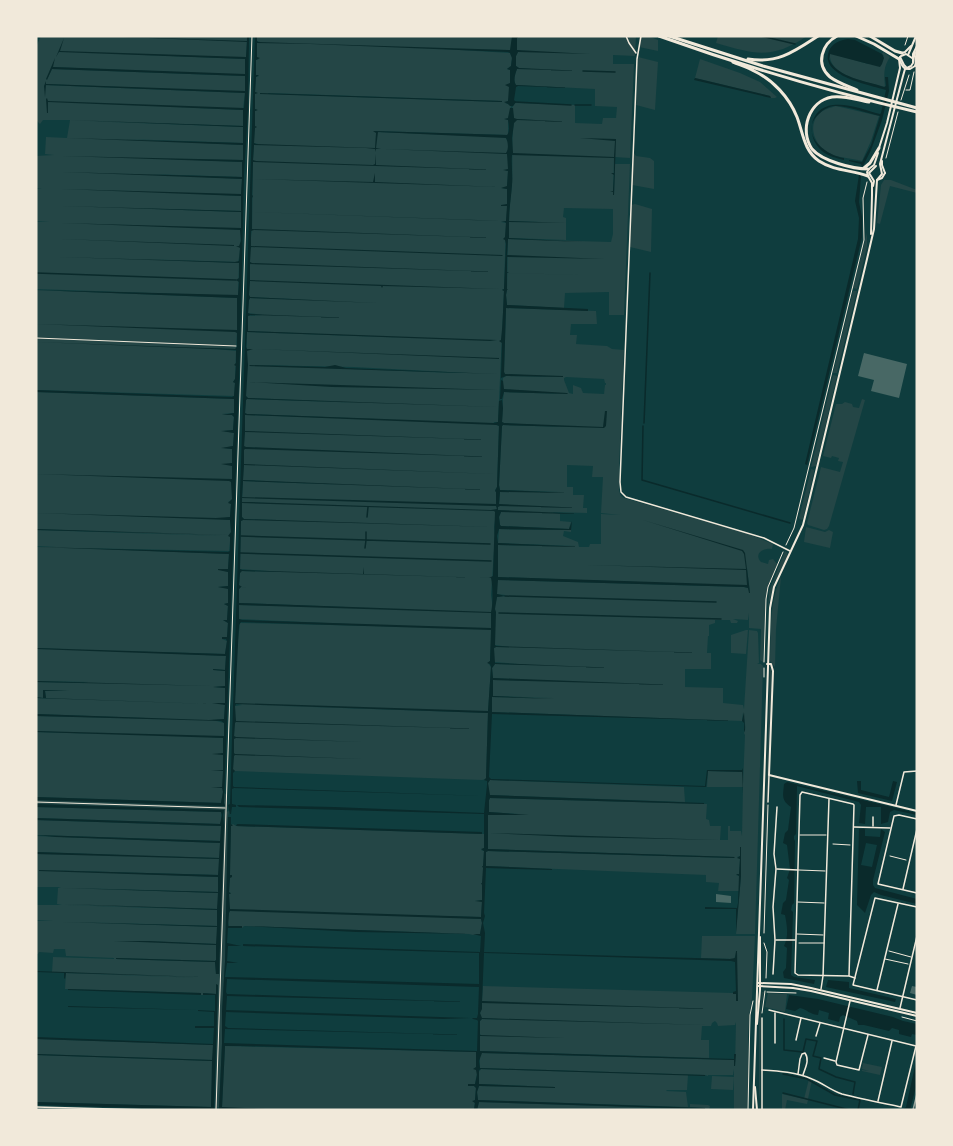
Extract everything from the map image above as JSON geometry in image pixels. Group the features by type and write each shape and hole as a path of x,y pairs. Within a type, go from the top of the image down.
{"highway":[{"path":"659,36 833,91 917,110"},
{"path":"669,36 718,54 754,70 771,81 789,100 804,140 811,154 818,161 828,166 869,176"},
{"path":"718,54 764,61 793,52 818,36"},
{"path":"837,36 831,39 823,50 822,62 828,76 881,101"},
{"path":"856,36 902,57"},
{"path":"870,36 902,57"},
{"path":"718,54 867,95"},
{"path":"881,101 835,96 826,98 810,113 806,128 808,141 813,150 821,157 830,160 864,168 881,149"},
{"path":"856,167 869,176"}],"main road":[{"path":"902,57 916,36"},
{"path":"869,176 881,149 905,69 902,57 912,44"},
{"path":"879,180 884,177 881,167 881,149 897,82 905,69 914,65 913,54 917,46"},
{"path":"902,57 913,57"},
{"path":"902,57 905,69"},
{"path":"874,166 881,167"},
{"path":"869,176 879,180"},
{"path":"869,176 874,183 870,230 872,237"},
{"path":"755,1110 754,1084 761,944 759,934 766,664 770,608 774,587 803,525 874,229 879,180"},
{"path":"766,664 771,664 773,670 769,775 917,810"},
{"path":"758,985 811,989 917,1015"}],"street":[{"path":"626,36 637,54"},
{"path":"641,36 637,54 620,470 621,492 626,497 764,538 791,552"},
{"path":"896,805 904,772 917,771"},
{"path":"768,802 769,775"},
{"path":"849,976 854,804 801,793 796,870 795,973 855,978"},
{"path":"820,991 824,976 829,798"},
{"path":"773,974 775,940 773,907 776,869 774,854 777,807"},
{"path":"917,819 895,814 878,884 917,893"},
{"path":"873,817 873,827"},
{"path":"854,826 891,828"},
{"path":"902,890 917,829"},
{"path":"799,835 828,836"},
{"path":"776,869 827,871"},
{"path":"917,907 875,898 853,985 917,1000"},
{"path":"797,902 826,903"},
{"path":"877,991 899,903"},
{"path":"796,934 825,935"},
{"path":"899,1010 917,936"},
{"path":"775,940 794,940"},
{"path":"799,943 825,943"},
{"path":"887,951 916,960"},
{"path":"885,958 910,964"},
{"path":"836,1061 851,999"},
{"path":"762,1070 803,1076 829,1089 901,1107 916,1046 769,1010"},
{"path":"775,1043 776,1012"},
{"path":"762,1018 762,1110"},
{"path":"796,1040 801,1018"},
{"path":"816,1036 820,1023"},
{"path":"824,1058 836,1061 837,1065 860,1070 868,1034"},
{"path":"878,1102 892,1040"},
{"path":"798,1075 800,1059 805,1053 807,1061 803,1076"},
{"path":"36,1107 151,1110"}],"path":[{"path":"216,1110 252,36"},
{"path":"904,47 908,36"},
{"path":"886,158 904,90 905,69"},
{"path":"909,90 915,71"},
{"path":"904,90 912,91"},
{"path":"784,549 794,528 864,240 863,198 869,176"},
{"path":"36,338 236,346"},
{"path":"36,802 227,808"},
{"path":"764,937 768,802"},
{"path":"828,844 853,845"},
{"path":"885,855 909,861"},
{"path":"764,941 767,952 766,974"},
{"path":"762,1018 765,991 802,993"},
{"path":"748,1110 750,1015 753,1000"}],"shaded area":[{"path":"41,36 247,36 246,58 119,54 246,59 245,75 52,67 47,79 52,69 245,76 245,92 45,84 245,93 243,109 175,107 244,110 244,126 85,121 244,127 243,143 124,139 243,145 243,160 168,159 243,162 242,177 147,174 242,179 241,195 202,194 241,196 241,211 125,208 241,212 241,228 230,229 241,230 238,262 138,259 239,263 238,296 36,289 36,222 49,222 36,221 36,189 42,188 36,188 36,156 54,155 45,154 46,137 67,138 70,120 43,120 40,124 36,120 36,47"},
{"path":"100,36 247,41 247,36 249,36 225,806 36,800 36,797 221,803 223,792 222,788 211,787 222,787 223,771 211,770 223,770 223,755 212,754 223,753 223,738 36,732 224,736 224,723 221,721 36,716 36,714 224,719 225,705 212,703 225,703 225,688 213,687 225,686 225,671 213,669 225,670 226,656 36,649 225,654 227,641 222,637 227,637 228,623 223,620 227,620 228,606 224,604 228,603 228,589 218,587 228,586 228,572 218,569 228,569 229,554 36,547 230,551 230,537 228,536 231,532 230,520 36,513 230,517 231,504 228,503 232,499 231,482 229,481 36,474 232,479 232,466 221,464 232,463 232,449 221,448 233,446 234,433 221,431 233,430 234,417 222,415 234,413 234,399 36,392 36,390 234,396 236,350 36,342 235,349 237,347 237,333 235,332 36,324 237,330 237,298 36,290 238,295 239,282 236,280 239,278 239,263 60,257 239,261 240,248 236,246 239,246 241,241 240,230 62,223 241,228 241,212 63,206 241,211 241,196 62,189 241,194 242,179 63,172 242,177 242,162 63,156 243,160 243,145 67,138 243,143 243,127 70,120 243,126 243,110 48,102 47,113 47,98 48,101 244,108 245,93 46,85 45,97 46,81 46,84 245,91 245,76 52,69 46,79 55,58 53,67 245,74 245,59 59,52 56,57 64,38 60,51 246,57 247,42"},
{"path":"255,36 258,42 510,50 512,36 519,36 517,50 590,54 518,52 516,66 519,68 583,71 517,69 514,79 516,85 575,88 518,86 514,100 516,102 510,106 504,102 508,101 509,87 505,85 510,83 510,70 507,69 511,66 512,58 508,52 257,43 257,57 260,58 256,60 256,75 259,75 256,77 255,92 258,93 255,94 255,109 258,110 255,111 255,126 257,127 254,143 256,144 375,148 376,133 373,131 507,135 508,120 504,119 508,118 510,108 513,108 514,118 517,119 572,122 517,120 514,123 512,138 513,153 614,157 615,141 580,138 616,139 614,195 610,191 613,191 614,175 611,173 614,173 614,158 512,155 509,221 566,223 509,222 509,238 583,242 508,239 507,255 604,259 507,257 507,272 509,273 580,275 507,273 508,290 561,292 507,290 507,305 588,309 588,311 506,308 505,374 563,377 506,376 501,378 502,343 499,341 503,321 504,291 502,290 504,289 506,244 503,239 506,223 501,222 506,221 507,206 501,205 507,204 507,189 501,188 507,186 508,171 503,170 508,169 507,154 383,149 506,153 508,146 506,138 378,132 376,148 381,149 376,149 376,152 375,149 366,148 254,145 253,160 256,161 373,165 375,154 376,165 499,170 253,162 252,229 500,238 254,230 251,231 251,246 503,256 251,247 250,262 252,263 502,272 250,264 250,280 499,289 383,286 382,288 381,286 250,281 250,297 377,303 250,298 248,313 250,314 353,318 250,315 248,316 248,331 497,340 247,332 246,347 253,349 247,351 246,396 248,398 497,407 247,399 245,413 494,423 498,422 499,401 502,400 502,422 504,423 603,427 605,411 607,411 604,428 502,426 500,490 570,493 500,492 499,504 583,508 500,506 498,510 586,514 501,512 499,517 501,526 569,529 572,521 571,530 499,529 498,543 587,547 498,545 498,577 747,585 746,570 588,565 746,569 742,551 643,520 743,550 745,553 750,593 748,588 744,587 498,580 497,594 505,596 497,597 496,646 708,653 496,647 494,648 495,663 617,668 495,664 492,668 493,678 676,685 493,680 493,696 555,699 492,697 492,712 742,721 492,714 489,777 491,779 705,786 707,770 742,770 743,768 742,793 742,772 708,771 706,787 490,780 488,783 490,795 704,804 490,798 489,812 529,815 488,815 488,849 735,857 488,851 486,852 486,866 552,870 486,868 483,923 484,952 730,959 735,958 737,951 738,1001 736,1001 736,994 733,994 736,991 735,962 731,961 484,953 482,1001 719,1009 482,1003 480,1013 482,1018 706,1025 482,1019 480,1035 564,1038 480,1036 480,1051 734,1059 734,1054 736,1054 735,1066 734,1060 482,1053 479,1061 480,1068 705,1076 481,1069 479,1070 479,1084 555,1088 479,1086 478,1100 705,1109 479,1102 477,1110 474,1110 475,1103 472,1101 475,1100 476,1088 468,1084 475,1084 477,1075 476,1070 473,1069 476,1067 476,1052 225,1046 222,1107 288,1110 219,1109 228,817 231,817 233,826 231,826 230,909 481,917 482,902 475,901 482,900 484,851 481,849 484,848 484,814 239,807 237,805 484,813 487,785 487,781 484,780 486,778 488,713 236,704 236,721 485,729 236,722 234,736 236,737 362,742 236,738 234,739 235,754 362,759 235,755 233,769 235,771 233,773 234,787 484,796 234,788 232,789 232,804 236,807 232,807 230,814 228,805 230,804","holes":["245,415 497,425 499,426 497,487 496,504 242,497 243,481 493,490 243,480 244,465 494,474 244,464 245,449 495,457 246,447 244,446 245,432 495,440 245,431","242,498 496,506 497,509 242,502","242,503 494,511 493,576 489,578 491,578 492,590 491,612 239,603 241,587 489,596 242,587 239,585 242,571 475,578 364,574 364,567 363,574 242,570 240,569 241,521 493,527 244,519","239,605 491,613 491,628 239,619","241,622 491,630 490,661 487,663 491,667 488,711 235,703","230,911 481,919 480,934 473,934 481,936 480,952 243,944 243,946 479,953 479,984 225,977 227,963 238,963 227,961 228,946 241,946 227,943 228,928 242,928 242,926 228,926","227,979 479,987 478,1014 477,1018 472,1018 478,1021 477,1051 224,1043 225,1029 475,1035 228,1028 225,1026 226,1012 470,1018 226,1010 227,996 476,1002 227,994"]},
{"path":"257,36 513,37 511,50 443,49 510,53 511,66 507,69 510,70 510,94 505,103 511,106 508,119 505,119 508,120 508,135 374,131 376,135 377,132 505,137 508,141 508,169 505,171 508,171 507,187 502,188 507,189 507,211 506,221 501,222 506,223 498,422 493,424 499,426 497,487 495,490 497,507 491,595 493,609 490,661 488,663 491,667 488,712 254,705 488,713 486,779 233,770 235,706 242,705 235,703 236,655 240,623 417,627 239,619 239,605 372,608 239,603 241,571 281,572 240,569 241,521 277,520 244,519 242,517 242,503 267,503 242,502 243,481 349,485 243,480 244,449 277,449 244,447 245,415 402,420 245,413 247,399 366,403 248,398 246,396 247,332 413,338 248,331 248,316 263,315 248,313 250,298 315,300 250,297 249,295 253,160 254,145 258,144 254,143 255,111 257,110 255,109 256,77 259,76 256,75 256,60 259,59 257,58 257,43 260,42 257,41","holes":["268,94 501,101 502,102","249,365 353,367 468,373 454,373"]},
{"path":"519,36 636,36 635,56 613,55 613,64 634,64 630,158 614,157 614,195 615,164 630,164 624,315 609,315 609,292 565,293 564,308 507,305 508,239 611,242 613,234 613,209 564,208 566,240 509,238 509,222 541,222 509,221 514,122 534,120 514,119 512,108 515,103 575,105 575,123 602,124 603,118 616,118 617,107 595,106 595,89 516,85 514,79 517,69 531,69 516,66 518,52 529,52 516,50"},
{"path":"639,36 648,36 658,40 658,51 639,47"},
{"path":"718,36 807,36 783,49 763,53 716,43"},
{"path":"842,40 855,40 882,54 884,58 880,67 830,54 829,59 839,71 861,81 884,87 886,86 885,77 888,77 889,91 882,120 863,166 849,160 862,162 871,145 880,116 833,106 820,113 812,126 814,117 819,111 833,105 851,106 881,113 886,90 858,82 838,73 831,67 828,60 832,46"},
{"path":"883,52 890,57 885,68 885,87 842,73 831,61 830,53 868,64 884,56"},
{"path":"638,57 658,62 655,110 636,105"},
{"path":"700,59 760,82 777,97 771,98 695,78"},
{"path":"695,78 770,96 771,98 694,80"},
{"path":"260,94 502,101 502,102"},
{"path":"836,106 879,116 862,161 833,155 820,146 814,135 815,119 823,111"},
{"path":"812,135 821,147 844,160 829,156 822,151"},
{"path":"634,153 636,156 650,158 654,161 654,189 632,185"},
{"path":"375,173 375,182 499,187 255,179 373,182"},
{"path":"859,175 861,176 859,202 862,237 807,465 805,464 858,239 859,218 855,201"},
{"path":"884,180 891,180 917,190 917,193 890,186 880,224 877,223 881,185"},
{"path":"631,205 652,209 651,252 630,247"},
{"path":"254,212 477,220 498,221 497,221"},
{"path":"867,233 867,247 857,289 853,288"},
{"path":"61,239 234,245 234,246"},
{"path":"36,290 238,298 237,331 230,331 237,332 236,349 208,348 236,351 234,396 36,390"},
{"path":"853,291 857,291 837,373 833,373"},
{"path":"506,308 596,311 597,324 571,324 570,335 577,335 576,344 607,346 624,350 619,466 621,496 746,533 773,544 772,549 763,550 758,556 761,562 768,564 769,560 773,559 777,564 766,595 763,662 760,660 761,629 749,628 749,613 748,620 733,619 738,621 731,623 730,620 715,620 715,623 709,625 707,653 711,653 711,669 685,669 685,687 723,688 723,703 743,705 744,709 749,630 757,631 759,663 757,664 763,666 755,934 736,934 741,876 741,847 740,856 737,857 740,859 739,874 736,875 739,876 739,891 718,891 719,883 706,882 706,875 486,866 486,852 488,851 734,858 488,849 488,815 519,814 489,812 490,798 707,804 706,819 709,820 710,826 721,826 720,840 728,840 728,826 730,826 730,831 741,831 742,836 743,787 707,787 708,771 743,772 743,784 745,726 743,713 742,721 492,712 492,697 554,698 493,696 493,680 546,681 493,678 492,668 495,664 530,665 494,662 494,648 509,647 495,645 494,609 497,597 505,596 497,594 497,580 744,587 748,588 750,593 747,568 747,585 745,586 498,577 498,545 578,546 498,543 499,529 571,530 571,532 564,531 563,536 578,542 579,547 589,547 590,544 601,544 601,514 620,515 601,513 603,477 592,477 593,466 567,465 567,487 573,487 573,495 584,495 583,508 587,508 587,513 549,512 560,514 560,521 571,522 569,529 500,525 501,512 525,512 498,510 498,506 507,506 499,504 500,492 560,492 500,490 502,426 569,427 502,422 504,392 567,394 503,389 503,378 506,376 563,377 505,374","holes":["566,377 604,379 606,383 604,394 583,393 581,388 573,385 573,394 569,393 564,380"]},
{"path":"255,349 499,358 499,359"},
{"path":"335,365 346,368 498,374 249,366 325,367"},
{"path":"833,375 837,376 816,466 811,467"},
{"path":"501,380 504,389 568,394 504,392 500,399"},
{"path":"249,382 497,390 332,387"},
{"path":"36,392 234,399 234,413 222,414 234,417 233,430 224,431 234,433 233,446 224,448 233,451 232,463 229,464 232,466 232,500 228,502 231,504 230,517 220,519 230,520 229,551 74,548 229,554 228,569 218,569 228,572 228,586 218,587 228,588 228,603 224,604 228,606 227,620 223,620 228,623 227,637 222,637 227,641 225,654 119,651 226,656 225,670 214,669 225,671 225,686 214,687 225,688 224,719 213,720 224,723 224,736 210,737 224,738 221,803 36,797 36,732 104,734 36,731 36,716 173,719 36,714 36,698 62,699 46,698 45,691 66,691 44,690 43,698 36,697 36,682 88,682 36,681 36,649 62,649 36,648 36,547 56,547 36,546 36,530 226,536 36,529"},
{"path":"862,399 865,400 829,526 824,530 808,525 821,467 840,472 843,462 838,461 839,458 823,456 836,404 845,402 859,408"},
{"path":"811,469 814,472 801,520 799,518"},
{"path":"806,527 833,532 830,548 804,542"},
{"path":"36,529 227,535 36,530"},
{"path":"785,551 788,556 774,583 768,608 769,591"},
{"path":"781,577 775,667 770,661 771,618 774,597"},
{"path":"748,630 746,654 731,653 731,635"},
{"path":"770,667 772,671 762,940"},
{"path":"36,681 211,686 36,682"},
{"path":"43,690 69,691 45,691 46,698 210,704 36,698 43,698"},
{"path":"490,780 684,787 685,802 489,795"},
{"path":"857,781 861,781 861,790 889,797 893,781 897,782 892,801 858,793"},
{"path":"787,782 917,813 917,815 894,810 890,812 888,822 881,824 881,807 866,807 865,824 859,823 861,805 859,802 797,786 794,903 791,910 793,912 791,975 815,980 814,984 784,978 783,972 786,968 787,948 784,946 787,931 785,915 781,914 783,903 786,900 789,880 787,878 790,869 787,845 783,843 788,830 791,807 783,797 784,784"},
{"path":"224,793 227,795 226,812 229,811 225,962 219,1107 215,1108 218,985 216,985 216,994 204,993 203,995 200,993 65,989 66,973 202,978 52,972 53,957 114,958 66,956 65,949 54,949 53,953 39,952 36,954 36,921 53,921 36,920 36,905 62,905 57,904 58,888 61,887 36,887 36,854 121,855 36,852 36,836 220,843 220,858 150,856 220,859 219,875 39,870 218,877 218,892 73,888 218,893 218,909 64,905 218,910 217,926 76,922 217,927 217,944 140,941 217,945 215,961 116,959 215,962 216,974 224,810 36,804 36,800 225,806"},
{"path":"36,804 224,810 219,974 216,974 215,962 116,959 215,961 216,945 114,941 216,944 217,927 63,922 217,926 217,910 64,904 217,909 218,893 63,888 218,892 218,877 39,870 218,875 219,859 36,854 36,852 219,858 220,843 36,835 220,841 221,826 36,820 36,818 220,824 221,812 36,807"},
{"path":"36,807 221,812 221,824 36,818"},
{"path":"36,820 221,826 221,841 36,835"},
{"path":"233,824 236,826 484,834 484,848 481,850 484,851 482,900 475,900 482,901 481,917 402,915 481,919 480,934 229,926 231,826"},
{"path":"237,824 482,832 482,834 236,826"},
{"path":"859,829 865,829 865,836 880,837 881,829 885,832 873,885 875,888 917,899 917,904 874,892 865,913 857,905","holes":["866,843 877,845 872,867 861,865"]},
{"path":"490,833 719,840 572,837"},
{"path":"740,847 741,876 736,932 736,909 705,909 705,907 737,908 739,876 736,874 739,874 740,859 737,858 740,856"},
{"path":"244,926 467,934 356,932"},
{"path":"702,936 755,936 748,1037 747,1110 734,1109 734,1069 733,1075 708,1076 480,1068 480,1053 734,1060 735,1066 736,1022 735,1025 718,1026 715,1021 711,1026 702,1026 701,1040 709,1040 709,1058 479,1051 480,1021 482,1019 513,1020 481,1018 482,1003 489,1002 482,1001 483,986 733,993 736,994 737,1001 737,951 734,959 701,958"},
{"path":"36,971 202,977 66,973 65,979 64,973"},
{"path":"828,980 849,982 849,988 896,999 895,1002 826,987"},
{"path":"216,984 218,985 214,1110 36,1105 36,1102 211,1107 212,1061 36,1054 212,1060 213,1045 36,1039 36,1037 213,1044 214,1028 195,1028 195,1026 214,1026 214,1012 198,1010 215,1011 215,995 203,995 203,993 216,994"},
{"path":"68,990 201,993 201,995"},
{"path":"762,992 764,992 761,1008 760,1100 759,1026"},
{"path":"768,993 787,994 785,1012 765,1007"},
{"path":"789,995 818,999 917,1024 917,1035 912,1034 911,1037 899,1034 899,1030 892,1028 889,1031 858,1025 857,1021 843,1015 839,1022 828,1019 829,1013 819,1010 818,1015 800,1008 795,1011 786,1009"},
{"path":"68,1006 196,1010 68,1007"},
{"path":"36,1039 214,1045 213,1060 36,1054"},
{"path":"225,1046 476,1052 475,1084 468,1084 476,1088 474,1110 222,1108"},
{"path":"36,1055 213,1061 211,1107 36,1102"},
{"path":"917,1057 917,1083 910,1110 902,1110 906,1107"},
{"path":"863,1063 882,1067 880,1075 862,1071 869,1071 862,1069"},
{"path":"481,1069 688,1075 687,1090 666,1091 686,1092 688,1107 478,1100 479,1086 555,1087 479,1084 478,1073"},
{"path":"712,1076 734,1077 733,1090 711,1089"},
{"path":"809,1079 812,1080 808,1099 805,1099 808,1100 807,1104 787,1100 785,1110 782,1110 782,1094 804,1099"},
{"path":"479,1102 690,1109 705,1108 690,1107 690,1104 710,1106 709,1110 477,1110"}],"building":[{"path":"864,353 907,364 899,398 871,391 874,380 858,376"},
{"path":"716,894 731,896 731,903 716,902"},
{"path":"912,986 917,987 917,995 910,993"}],"waterway":[{"path":"761,36 795,44"},
{"path":"583,71 615,72"},
{"path":"515,102 571,105"},
{"path":"575,105 591,105"},
{"path":"36,273 236,280"},
{"path":"644,423 650,273"},
{"path":"643,426 642,480 790,523"},
{"path":"367,517 368,507"},
{"path":"241,536 366,540 366,532"},
{"path":"365,548 366,540 490,544"},
{"path":"240,553 491,561"},
{"path":"505,596 716,602"},
{"path":"499,613 721,619"},
{"path":"784,1019 784,1050 803,1052 806,1039 817,1041 813,1056 821,1058 819,1069 855,1082 853,1094"},
{"path":"783,1074 807,1079 835,1095 860,1100 858,1110"},
{"path":"783,1093 850,1110"}],"tram line":[{"path":"913,1110 917,1094"}]}
